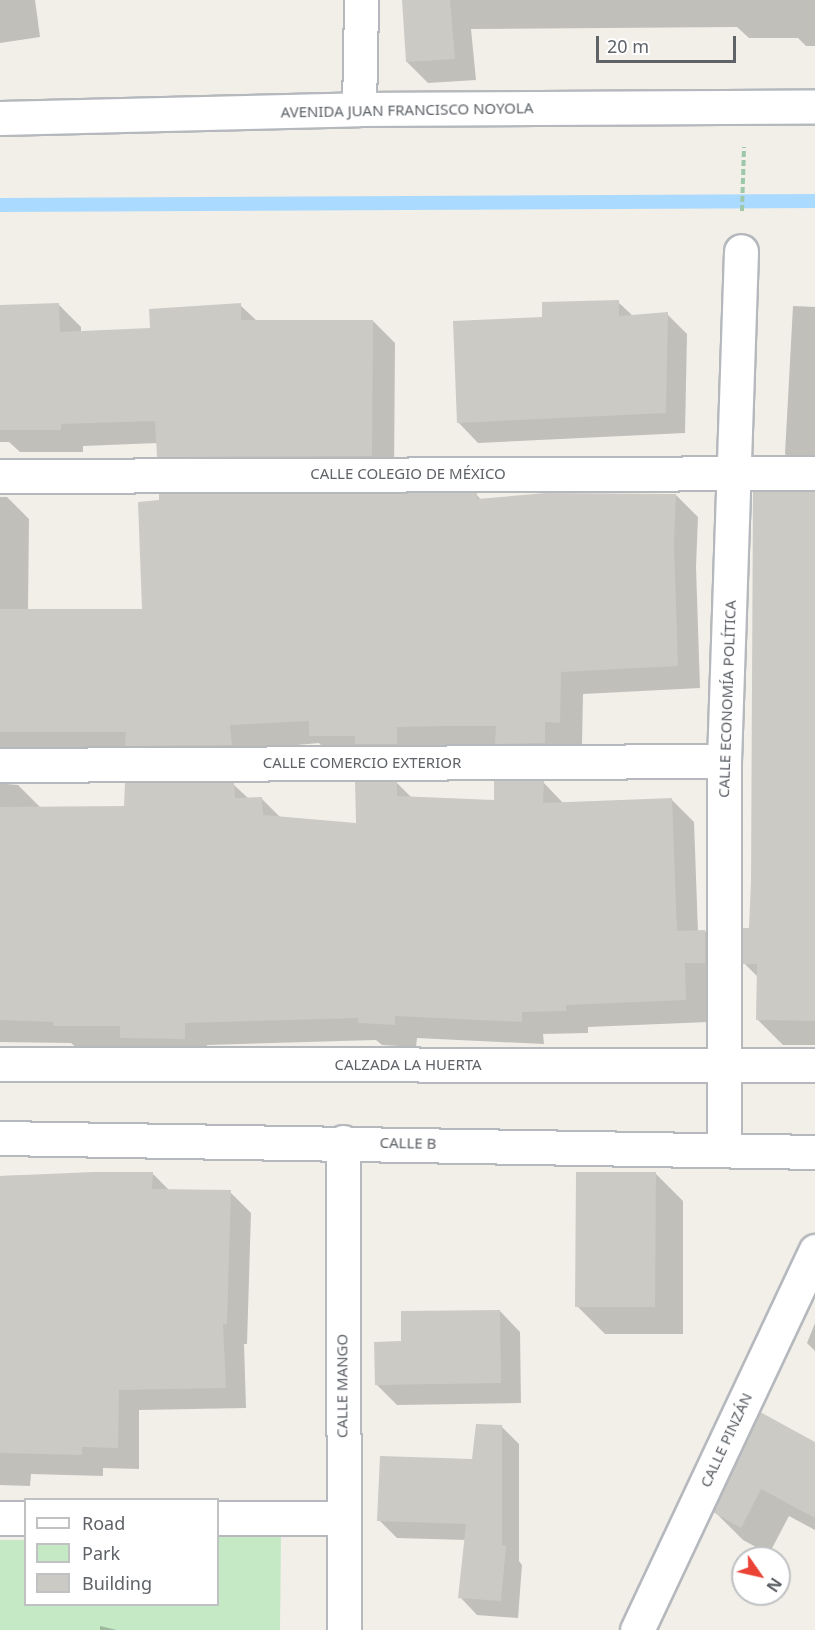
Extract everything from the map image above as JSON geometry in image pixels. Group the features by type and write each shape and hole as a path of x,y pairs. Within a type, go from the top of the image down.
{"street":[{"path":"359,109 361,0"},
{"name":"AVENIDA JUAN FRANCISCO NOYOLA","path":"0,118 359,109 815,106"},
{"name":"CALLE ECONOMÍA POLÍTICA","path":"724,1148 721,1066 724,761 741,251"},
{"name":"CALLE COLEGIO DE MÉXICO","path":"0,476 815,473"},
{"name":"CALLE COMERCIO EXTERIOR","path":"0,765 724,761"},
{"name":"CALZADA LA HUERTA","path":"0,1064 815,1065"},
{"name":"CALLE B","path":"0,1138 724,1148 815,1152"},
{"name":"CALLE MANGO","path":"343,1142 344,1630"},
{"name":"CALLE PINZÁN","path":"637,1630 815,1251"},
{"path":"0,1518 24,1518"},
{"path":"219,1518 342,1518"}],"path":[{"path":"741,251 745,107"}],"green space":[{"path":"281,1535 280,1630 0,1630 0,1540 24,1540 24,1606 219,1606 219,1536"}],"building":[{"path":"402,0 450,0 455,59 406,62"},
{"path":"619,300 619,316 668,312 666,413 457,423 453,321 542,317 542,302"},
{"path":"59,303 60,332 150,328 149,309 241,303 241,320 373,320 372,456 157,457 155,421 61,424 61,430 0,430 0,305"},
{"path":"753,492 815,492 815,1021 756,1020 757,964 743,964 743,928 749,928 751,881"},
{"path":"477,493 477,499 546,493 676,494 674,544 678,666 561,672 560,723 545,722 545,743 495,744 496,726 445,726 397,727 397,744 355,744 355,736 309,736 309,721 230,725 232,745 125,746 126,732 0,732 0,609 142,609 138,502 159,500 159,494"},
{"path":"494,781 544,781 543,803 672,798 677,931 705,930 705,963 685,963 686,1000 566,1005 566,1011 522,1012 522,1022 395,1016 395,1025 358,1023 358,1018 185,1023 185,1039 120,1038 120,1026 53,1026 53,1022 0,1020 0,807 124,806 125,783 234,782 235,798 262,797 263,815 356,823 355,782 397,782 397,796 494,800"},
{"path":"153,1172 152,1189 231,1190 227,1324 223,1324 226,1388 119,1390 118,1448 82,1447 82,1455 0,1453 0,1176"},
{"path":"576,1172 656,1172 655,1307 575,1307"},
{"path":"500,1310 501,1383 375,1385 374,1342 401,1341 401,1311"},
{"path":"760,1412 815,1442 815,1518 761,1489 741,1528 713,1512"},
{"path":"476,1424 502,1425 502,1545 506,1546 501,1601 458,1598 466,1524 377,1521 380,1456 472,1459"}],"waterway":[{"path":"0,205 815,201"}]}
